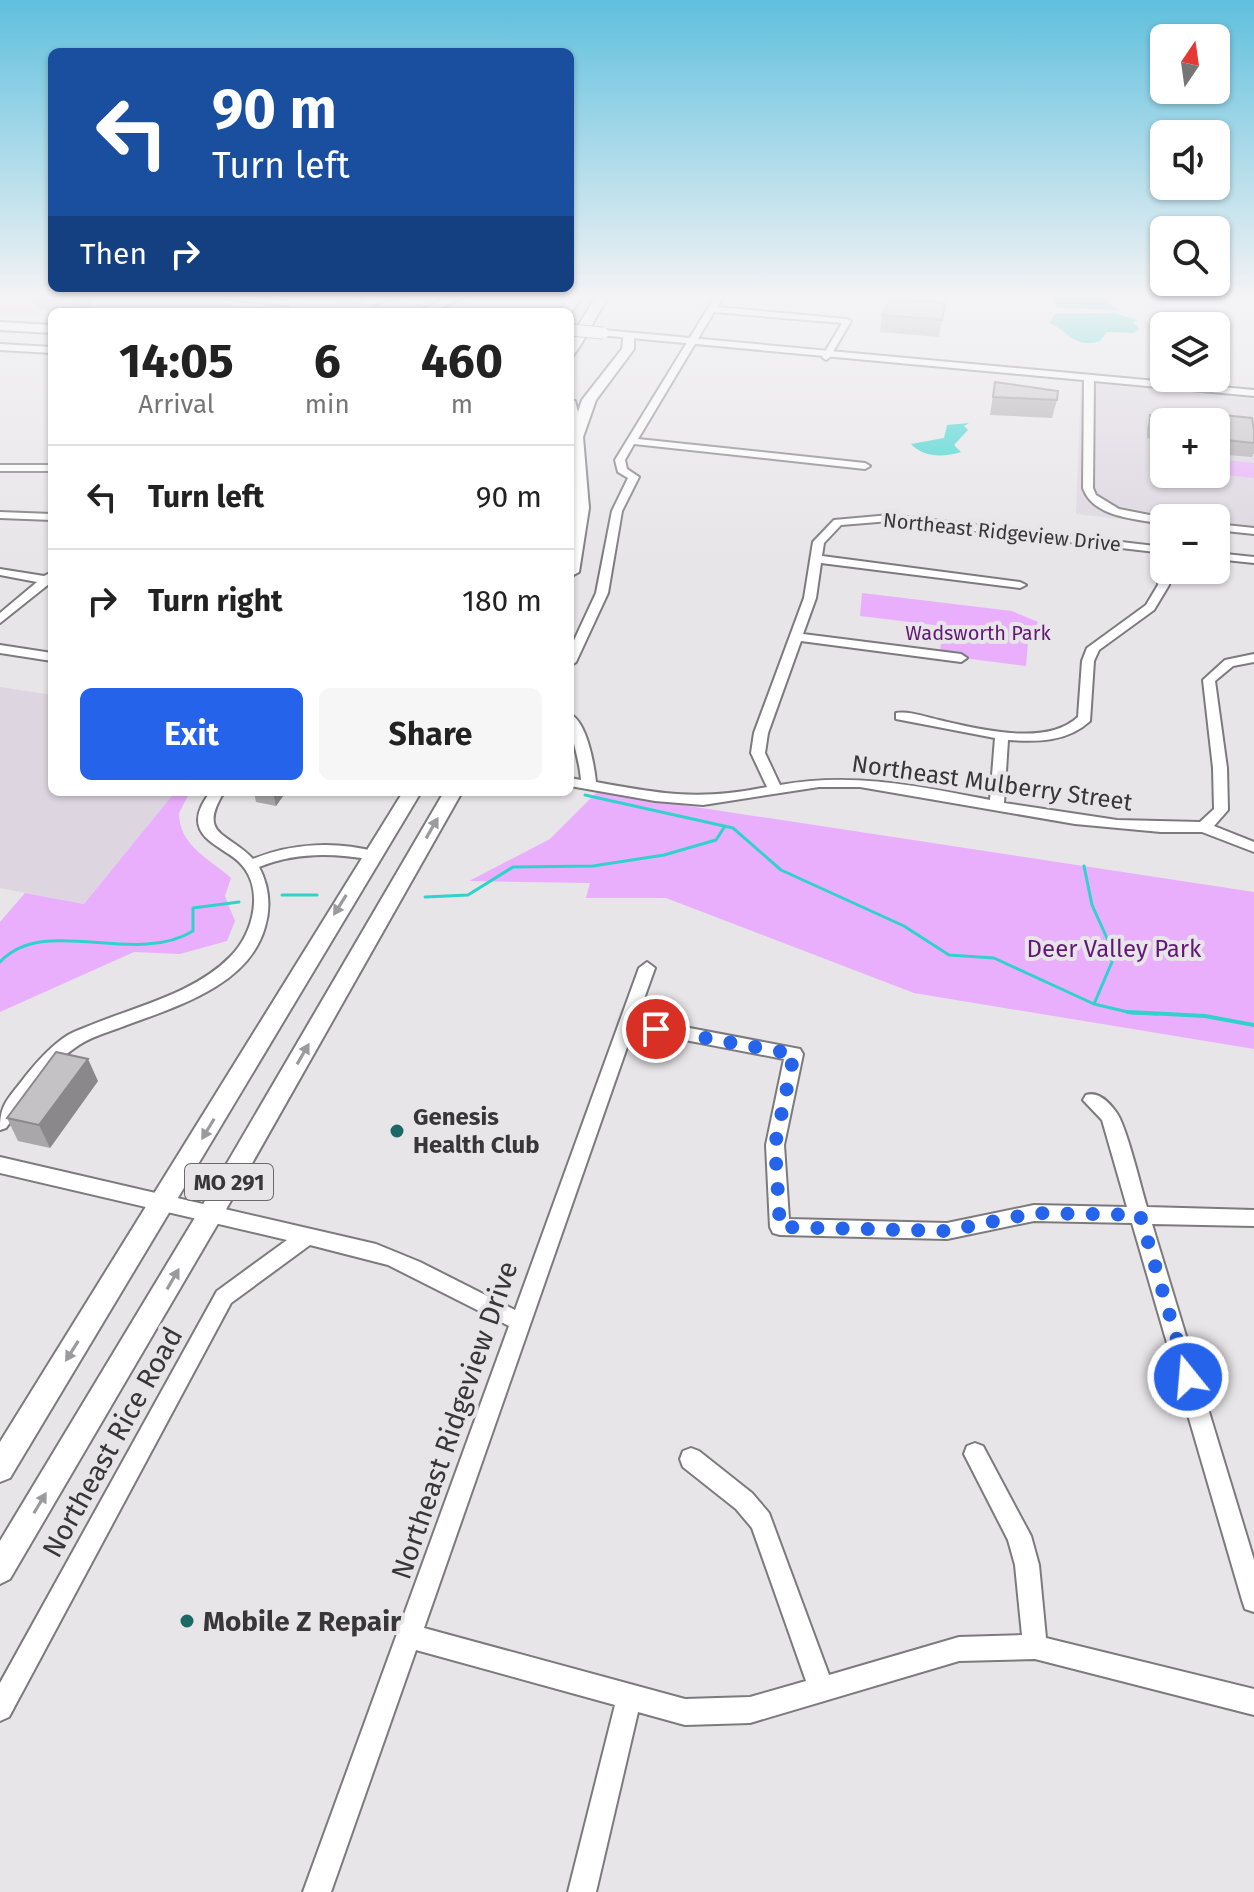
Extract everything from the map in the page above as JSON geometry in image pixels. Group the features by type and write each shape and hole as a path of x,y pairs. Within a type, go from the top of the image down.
{"highway":[{"path":"578,444 589,400 600,383"},
{"path":"574,424 584,481 583,514 574,554"}],"main road":[{"path":"1123,383 1254,396"},
{"name":"MO 291","path":"0,1468 409,796"},
{"name":"MO 291","path":"0,1569 211,1213 451,796"}],"street":[{"path":"574,653 602,593 617,511 634,477 622,470 620,460 666,383"},
{"path":"1089,383 1088,488 1091,497 1116,512 1150,518"},
{"path":"632,441 865,466"},
{"path":"0,468 48,468"},
{"path":"0,515 48,517"},
{"name":"Northeast Ridgeview Drive","path":"774,788 761,762 760,743 798,637 819,559 819,542 834,526 860,518 890,518 1150,550"},
{"path":"1230,528 1254,531"},
{"path":"1230,557 1254,560"},
{"path":"819,559 1020,585"},
{"path":"0,572 48,579"},
{"path":"0,619 48,581"},
{"path":"901,716 1002,735 1064,735 1082,724 1093,648 1159,599 1165,584"},
{"path":"798,637 961,658"},
{"path":"0,649 48,656"},
{"path":"1254,658 1229,663 1209,680 1220,768 1221,810 1204,827 1254,847"},
{"path":"574,728 586,757 589,785"},
{"path":"997,806 1002,735"},
{"name":"Northeast Mulberry Street","path":"574,783 702,801 774,788 859,783 1167,829 1204,827"},
{"path":"0,1123 36,1076 73,1040 194,990 227,971 257,932 261,895 251,865 216,841 207,825 205,814 215,796"},
{"path":"251,865 271,856 314,849 372,855"},
{"name":"Northeast Ridgeview Drive","path":"317,1892 647,968"},
{"path":"629,1023 794,1054 775,1145 780,1227 947,1231 1034,1213 1254,1218"},
{"path":"1092,1100 1110,1117 1254,1600"},
{"path":"0,1165 309,1235 412,1265 468,1299 519,1321"},
{"name":"Northeast Rice Road","path":"0,1708 224,1297 309,1235"},
{"path":"975,1454 1019,1536 1027,1565 1035,1647"},
{"path":"691,1459 744,1501 761,1521 822,1691"},
{"path":"410,1636 685,1712 750,1710 959,1649 1035,1647 1254,1702"},
{"path":"582,1892 629,1698"}],"shaded area":[{"path":"1081,383 1150,389 1150,392 1254,399 1254,534 1230,531 1230,504 1150,504 1150,522 1076,514"},
{"path":"0,687 48,694 48,796 172,796 84,904 0,888"}],"green space":[{"path":"1230,460 1254,463 1254,478 1230,476"},
{"name":"Wadsworth Park","path":"862,593 1012,611 1038,622 1028,642 1026,666 940,655 942,626 860,616"},
{"name":"Deer Valley Park","path":"597,792 1254,892 1254,1049 914,993 666,898 586,898 590,883 469,881 550,839"},
{"path":"172,796 188,796 179,813 180,824 197,851 231,878 225,896 235,921 227,941 180,954 134,952 0,1012 0,922 25,893 84,904"}],"water":[{"path":"969,423 964,426 968,430 954,445 961,452 934,455 922,452 911,444 944,438 947,425"}],"building":[{"path":"995,383 1058,391 1057,400 993,397"},
{"path":"1230,416 1252,418 1254,443 1230,440"},
{"path":"56,1052 88,1059 39,1125 7,1118"}],"waterway":[{"path":"585,795 725,826"},
{"path":"425,897 468,895 513,867 593,866 664,855 716,840 725,826"},
{"path":"725,826 733,828 781,870 904,926 949,955 994,958 1094,1004"},
{"path":"1084,866 1092,905 1111,947 1112,962 1094,1004"},
{"path":"282,895 317,895"},
{"path":"0,962 19,948 41,942 144,944 170,941 193,931 193,908 239,902"},
{"path":"1094,1004 1132,1013 1157,1014"},
{"path":"1128,1012 1205,1016 1254,1025"}],"place":[{"name":"Genesis Health Club","path":"397,1131"},
{"name":"Mobile Z Repair","path":"187,1621"}],"route":[{"path":"656,1029 794,1054 775,1145 780,1227 947,1231 1034,1213 1140,1215 1188,1377"}]}
